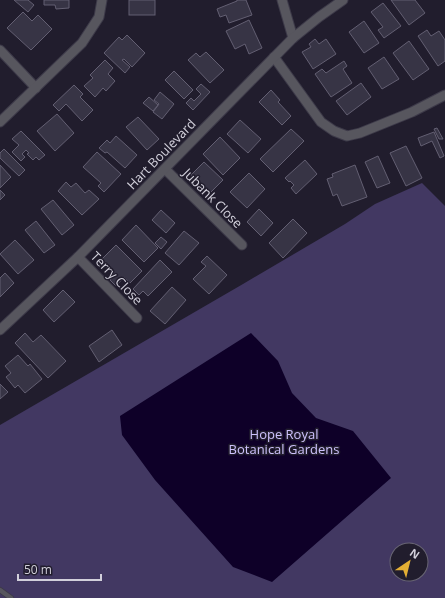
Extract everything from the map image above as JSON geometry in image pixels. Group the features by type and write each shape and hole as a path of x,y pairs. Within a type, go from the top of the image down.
{"street":[{"path":"0,122 82,43 99,17 102,0"},
{"path":"282,0 293,38"},
{"name":"Hart Boulevard","path":"0,330 78,257 293,38 343,0"},
{"path":"0,50 36,88"},
{"path":"274,57 321,122 334,131 347,136 360,133 406,115 445,95"},
{"name":"Jubank Close","path":"165,169 242,245"},
{"name":"Terry Close","path":"78,257 137,318"}],"lane":[{"path":"0,590 11,598"}],"green space":[{"name":"Hope Royal Botanical Gardens","path":"422,183 445,206 445,598 0,598 0,425 345,224 375,204"}],"shaded area":[{"path":"251,333 278,361 292,393 316,418 353,431 391,478 272,582 233,567 155,480 122,435 120,416"}],"building":[{"path":"14,0 28,0 34,5 28,12"},
{"path":"44,0 69,0 69,8 56,9 55,5 44,5"},
{"path":"129,0 155,0 155,15 129,15"},
{"path":"237,0 246,0 252,15 229,23 226,15 220,17 217,9"},
{"path":"391,0 415,0 425,13 409,25"},
{"path":"383,3 401,26 384,38 378,30 383,27 371,12"},
{"path":"23,12 32,21 38,15 52,29 31,50 7,28"},
{"path":"249,20 262,48 249,54 245,44 235,49 226,31"},
{"path":"364,21 379,43 364,53 349,32"},
{"path":"427,30 431,36 439,31 445,40 445,61 438,66 418,36"},
{"path":"127,35 145,53 132,67 124,59 122,60 130,67 125,73 104,53 119,37 122,40"},
{"path":"315,39 319,44 326,39 336,54 313,69 302,52 311,47 309,44"},
{"path":"409,41 429,69 413,80 393,53"},
{"path":"206,52 224,70 210,83 188,60 196,53 200,57"},
{"path":"384,57 399,79 382,89 368,68"},
{"path":"105,60 113,68 108,74 115,81 106,91 103,88 95,97 84,86 93,78 90,75"},
{"path":"344,61 347,66 343,69 352,83 331,97 315,74 322,69 326,73"},
{"path":"174,71 193,90 184,99 165,80"},
{"path":"361,83 371,97 347,115 336,101"},
{"path":"201,84 210,92 193,110 186,103 191,98 194,101 201,94 196,89"},
{"path":"74,85 83,94 80,97 93,110 82,121 66,104 59,111 53,105"},
{"path":"271,90 280,100 278,102 291,116 282,125 259,102"},
{"path":"160,92 174,104 162,119 153,112 159,104 154,100"},
{"path":"149,97 158,105 153,111 143,103"},
{"path":"57,114 74,133 55,151 37,131"},
{"path":"138,117 159,139 147,150 126,127"},
{"path":"240,120 261,139 248,153 227,134"},
{"path":"437,128 443,139 439,139 434,129"},
{"path":"291,129 304,141 273,172 260,159"},
{"path":"21,131 45,155 39,160 36,157 33,160 27,154 29,153 26,150 22,154 25,157 21,161 12,152 19,145 12,139"},
{"path":"434,132 444,156 440,158 432,141 421,146 418,138"},
{"path":"116,136 137,155 125,168 107,152 105,153 99,148 107,140 110,143"},
{"path":"220,137 240,158 223,175 203,154"},
{"path":"406,146 422,178 406,186 390,153"},
{"path":"4,149 25,170 19,176 0,158 0,153"},
{"path":"97,152 121,174 104,192 98,186 101,183 83,167"},
{"path":"378,156 390,183 377,188 365,162"},
{"path":"305,160 317,174 296,194 291,188 294,185 285,178"},
{"path":"204,162 223,180 210,193 191,175"},
{"path":"0,165 11,177 0,188"},
{"path":"355,165 367,197 342,206 337,194 333,196 327,179 333,177 332,174"},
{"path":"249,173 265,189 247,208 230,192"},
{"path":"66,182 71,187 76,183 85,193 89,190 99,199 82,215 58,191"},
{"path":"0,190 5,195 0,200"},
{"path":"53,200 74,225 62,235 41,209"},
{"path":"259,209 273,223 261,236 247,222"},
{"path":"161,210 175,223 166,233 152,220"},
{"path":"293,219 307,233 283,258 269,243"},
{"path":"36,221 55,245 44,253 25,230"},
{"path":"136,225 158,248 144,262 122,240"},
{"path":"184,231 199,243 179,265 165,253"},
{"path":"161,237 167,242 161,249 155,243"},
{"path":"15,240 34,260 18,274 0,254"},
{"path":"116,245 142,271 130,283 124,277 116,286 110,280 115,275 100,261"},
{"path":"207,256 227,275 209,294 193,279 206,266 201,262"},
{"path":"160,260 172,272 148,296 143,291 139,295 133,289"},
{"path":"5,273 14,283 0,297 0,278"},
{"path":"172,287 186,300 165,324 150,311"},
{"path":"63,290 75,302 54,322 43,310"},
{"path":"112,330 122,345 99,362 89,346"},
{"path":"25,333 33,342 41,335 66,361 48,378 15,343"},
{"path":"18,355 28,366 30,364 42,379 25,393 18,385 15,388 6,377 11,373 5,366"},
{"path":"0,384 8,392 0,399"}]}
